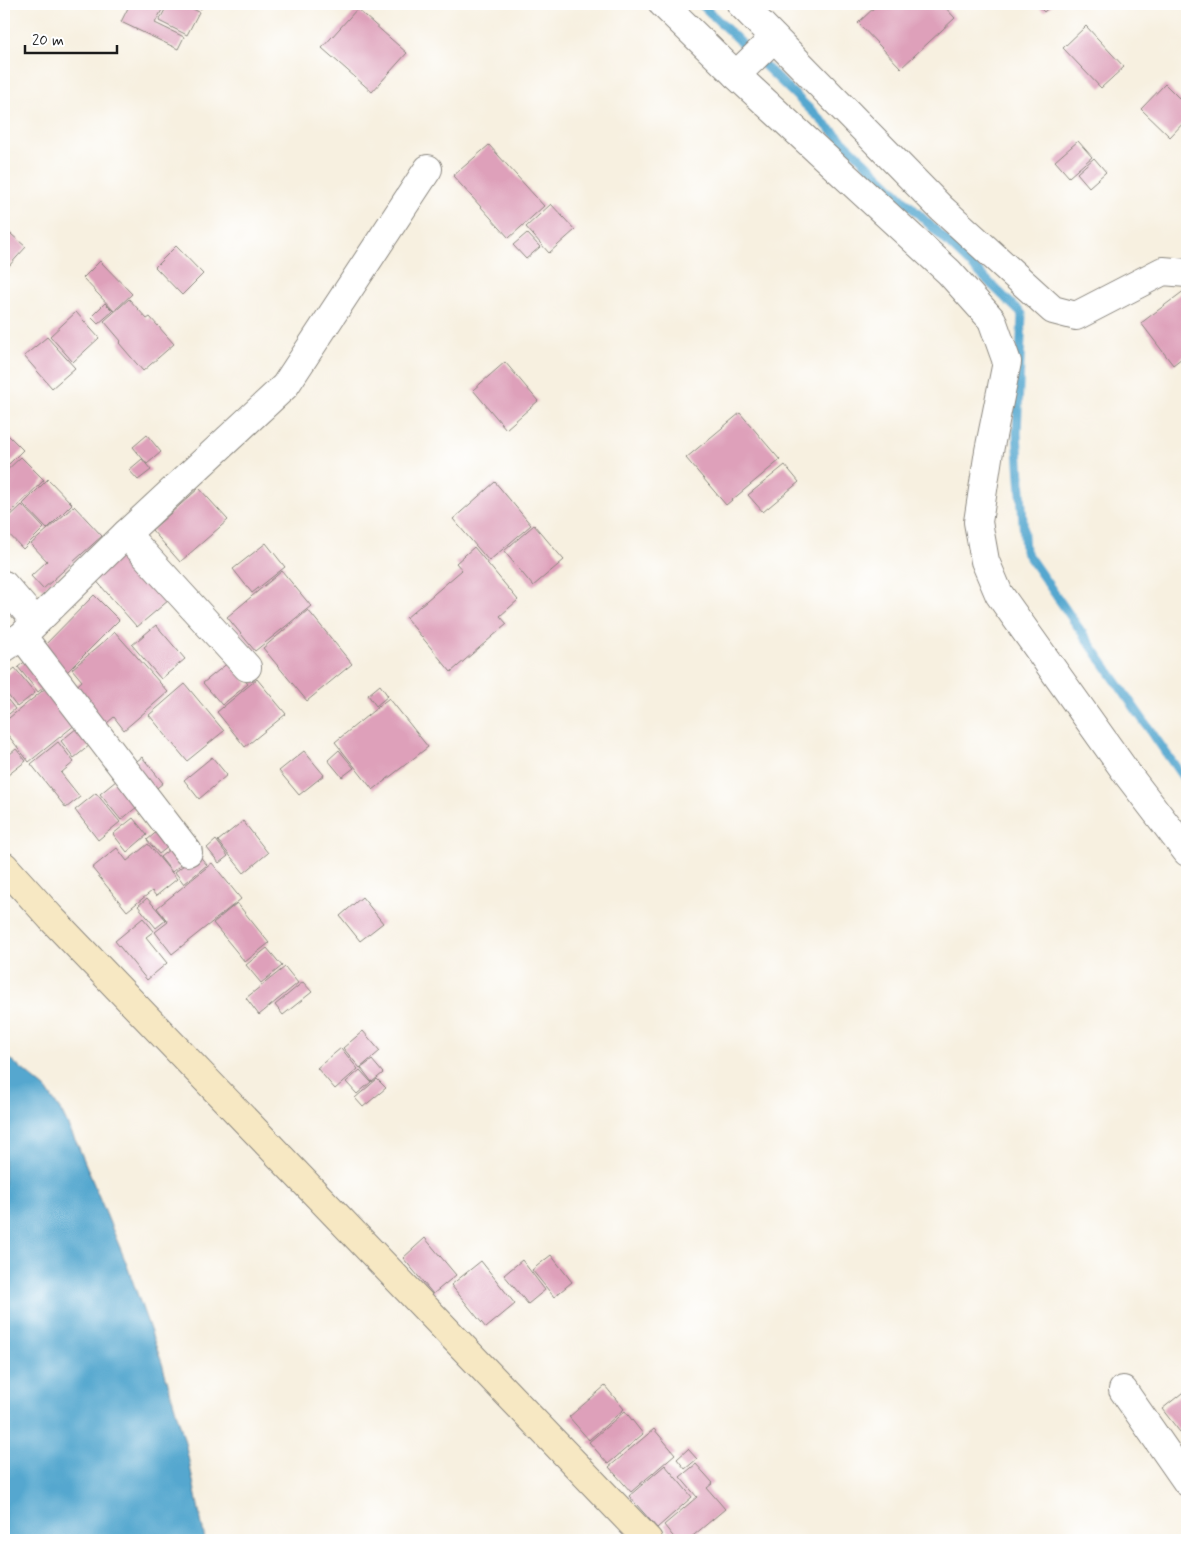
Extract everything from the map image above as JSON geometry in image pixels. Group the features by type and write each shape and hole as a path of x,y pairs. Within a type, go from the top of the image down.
{"main road":[{"path":"4,866 51,918 648,1540"}],"street":[{"path":"663,4 736,75 949,272 992,320 1007,362 989,451 978,522 985,561 999,594 1128,775 1187,852"},
{"path":"741,4 941,208 1053,310 1076,316 1163,271 1187,273"},
{"path":"736,75 774,38"},
{"path":"20,635 285,386 428,169"},
{"path":"126,534 247,667"},
{"path":"4,585 20,635 188,852"},
{"path":"1123,1390 1187,1482"}],"water":[{"path":"4,1054 46,1089 62,1113 79,1148 125,1260 162,1363 185,1442 205,1540 4,1540"}],"building":[{"path":"130,4 165,4 155,23 184,37 178,49 121,22"},
{"path":"168,4 183,4 199,12 187,35 159,21"},
{"path":"190,4 204,4 201,9"},
{"path":"878,4 942,4 955,18 901,68 858,23"},
{"path":"1036,4 1053,4 1044,12"},
{"path":"357,9 407,53 372,92 322,48"},
{"path":"1086,26 1124,67 1101,88 1063,48"},
{"path":"1165,84 1187,106 1187,119 1170,137 1141,109"},
{"path":"1078,141 1092,157 1069,177 1055,161"},
{"path":"489,145 544,206 509,238 453,176"},
{"path":"1094,158 1106,172 1089,187 1077,173"},
{"path":"551,204 575,230 549,253 526,227"},
{"path":"4,228 26,247 8,267 4,263"},
{"path":"527,233 540,247 526,259 513,245"},
{"path":"176,246 203,274 182,295 155,267"},
{"path":"100,261 132,294 114,311 83,278"},
{"path":"1185,290 1187,294 1187,354 1173,365 1141,323"},
{"path":"129,299 147,319 150,317 174,344 143,371 119,343 121,341 104,321"},
{"path":"105,303 113,311 98,324 91,317"},
{"path":"76,312 99,338 73,362 50,336"},
{"path":"47,337 75,368 52,388 24,356"},
{"path":"505,362 538,401 506,429 473,390"},
{"path":"740,413 780,460 726,505 686,458"},
{"path":"4,431 23,450 4,469"},
{"path":"147,435 161,452 147,464 133,447"},
{"path":"21,457 44,480 8,515 4,510 4,473"},
{"path":"142,459 151,470 138,480 129,470"},
{"path":"785,465 799,482 763,512 748,495"},
{"path":"48,479 72,504 47,529 23,504"},
{"path":"495,482 531,525 489,561 453,519"},
{"path":"199,488 228,520 180,562 152,530"},
{"path":"22,505 44,528 23,549 4,529 4,522"},
{"path":"74,506 102,536 43,589 31,576 47,561 31,544"},
{"path":"534,525 564,560 533,586 504,551"},
{"path":"266,543 285,567 252,593 233,569"},
{"path":"474,547 518,600 500,616 507,624 451,672 406,618 462,570 456,563"},
{"path":"124,550 169,600 137,627 93,577"},
{"path":"282,571 311,606 255,651 227,617"},
{"path":"94,595 119,620 62,677 37,653"},
{"path":"308,610 352,664 307,701 263,648"},
{"path":"156,625 185,659 161,679 132,645"},
{"path":"115,632 168,692 124,730 114,717 100,729 69,693 82,681 72,669"},
{"path":"31,657 51,681 38,692 18,667"},
{"path":"229,662 248,684 222,705 203,683"},
{"path":"15,668 35,693 17,707 4,690 4,677"},
{"path":"257,679 286,714 245,747 217,712"},
{"path":"52,683 81,720 29,762 4,730 4,722"},
{"path":"185,684 224,731 187,761 149,715"},
{"path":"380,685 388,696 376,706 368,695"},
{"path":"4,695 15,709 4,718"},
{"path":"389,698 428,747 373,790 335,742"},
{"path":"77,728 90,745 74,758 61,741"},
{"path":"58,742 74,762 61,773 80,797 66,808 31,764"},
{"path":"16,749 26,761 8,775 4,769 4,759"},
{"path":"339,750 354,768 342,777 328,760"},
{"path":"304,751 324,775 299,795 279,771"},
{"path":"142,757 163,783 148,795 127,769"},
{"path":"212,757 227,775 199,799 184,780"},
{"path":"122,776 143,802 121,820 100,794"},
{"path":"96,793 120,822 98,840 75,810"},
{"path":"133,818 147,835 127,852 113,834"},
{"path":"243,821 268,853 244,873 218,841"},
{"path":"166,824 178,839 159,854 147,840"},
{"path":"216,840 228,856 219,863 207,848"},
{"path":"179,842 191,856 172,872 160,857"},
{"path":"148,844 177,879 156,896 152,891 127,911 92,868 117,848 127,861"},
{"path":"198,854 207,865 184,884 175,872"},
{"path":"212,863 241,899 172,954 155,932 168,922 157,908"},
{"path":"362,897 383,923 360,941 340,916"},
{"path":"147,898 166,920 156,928 138,906"},
{"path":"237,903 269,943 245,962 213,923"},
{"path":"1187,917 1187,929 1181,922"},
{"path":"143,918 154,931 146,937 167,963 147,980 115,941"},
{"path":"267,948 282,966 261,983 246,965"},
{"path":"285,967 298,983 259,1015 246,998"},
{"path":"303,982 312,992 283,1015 275,1005"},
{"path":"363,1031 380,1051 360,1068 343,1048"},
{"path":"341,1048 358,1069 335,1089 317,1068"},
{"path":"372,1060 383,1073 372,1082 361,1068"},
{"path":"360,1070 371,1082 357,1094 346,1082"},
{"path":"377,1079 386,1088 363,1107 355,1098"},
{"path":"425,1238 456,1275 433,1294 403,1258"},
{"path":"551,1255 572,1282 554,1297 532,1270"},
{"path":"522,1260 545,1290 528,1304 504,1275"},
{"path":"481,1261 515,1304 486,1328 451,1285"},
{"path":"605,1386 624,1409 589,1440 569,1417"},
{"path":"1187,1389 1187,1441 1162,1409"},
{"path":"625,1411 643,1434 608,1464 589,1442"},
{"path":"654,1429 675,1454 631,1492 609,1467"},
{"path":"688,1449 697,1459 685,1469 677,1459"},
{"path":"696,1464 713,1483 707,1488 725,1509 688,1540 676,1540 664,1525 697,1497 680,1477"},
{"path":"665,1465 692,1497 657,1528 629,1496"}],"waterway":[{"path":"701,4 1022,314 1017,433 1025,551 1187,783"}]}
